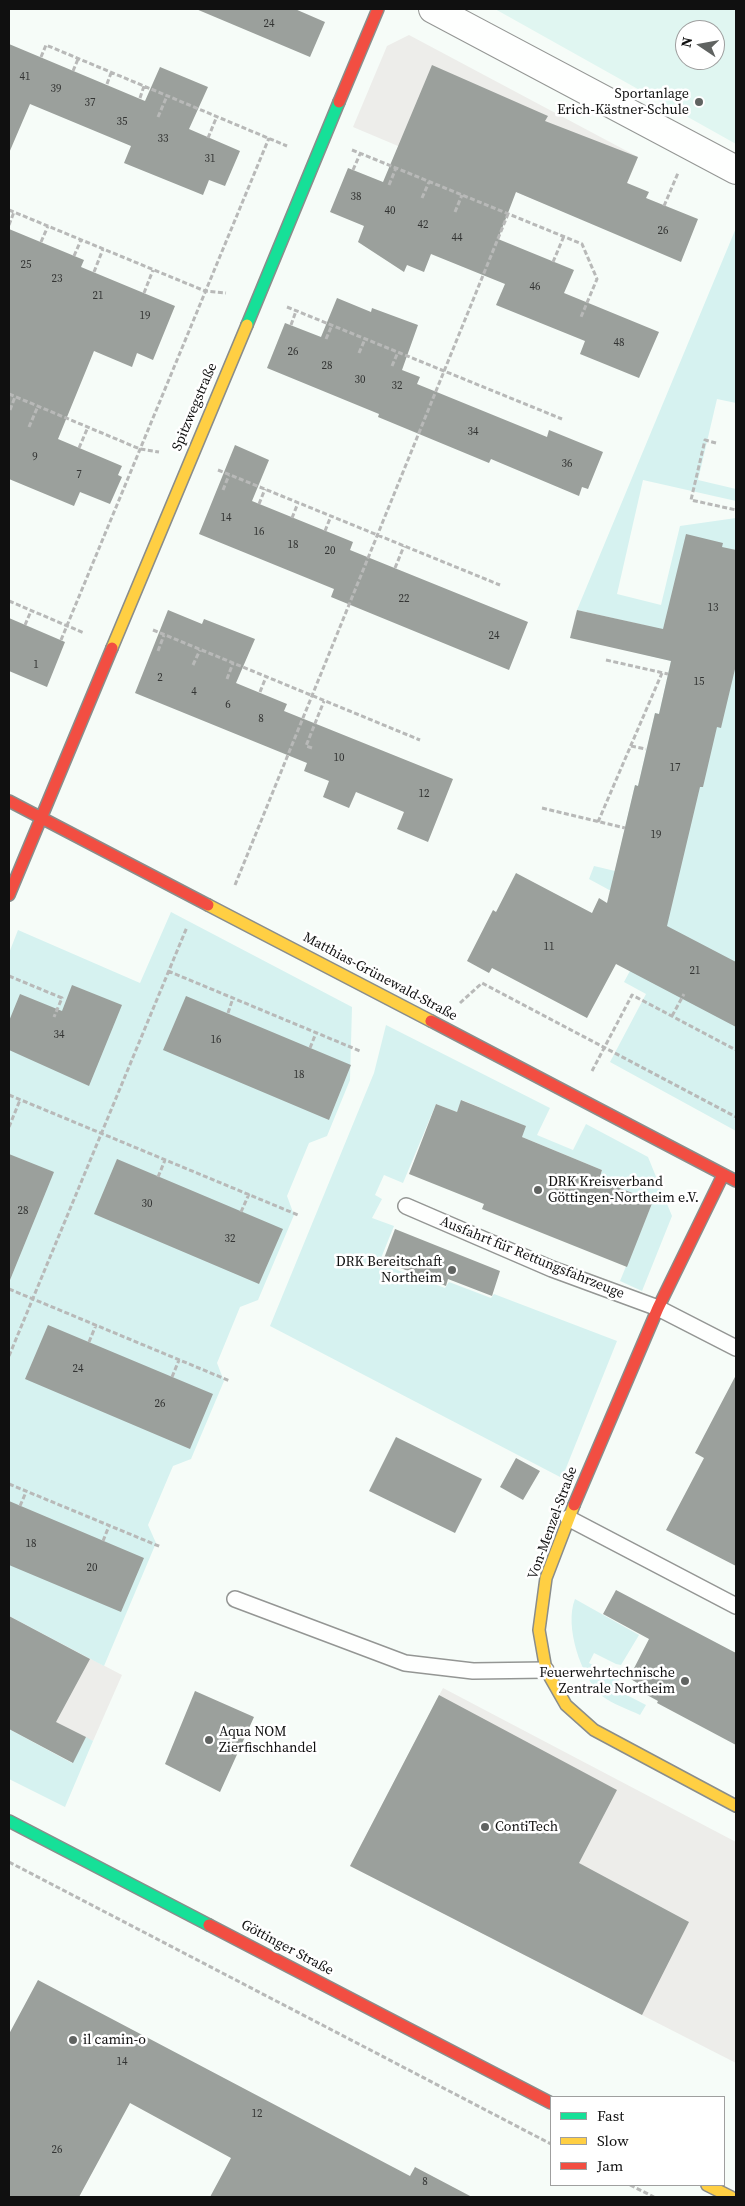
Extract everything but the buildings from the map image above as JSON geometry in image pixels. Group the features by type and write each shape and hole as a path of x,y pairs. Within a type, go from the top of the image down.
{"street":[{"name":"Spitzwegstraße","path":"9,895 378,9"},
{"path":"433,9 736,170"},
{"name":"Matthias-Grünewald-Straße","path":"9,801 438,1024 736,1182"},
{"name":"Von-Menzel-Straße","path":"723,1175 658,1308 568,1518 546,1578 539,1630 546,1670 566,1705 594,1730 736,1806"},
{"name":"Göttinger Straße","path":"9,1821 550,2102"},
{"path":"709,2186 731,2197"}],"lane":[{"name":"Ausfahrt für Rettungsfahrzeuge","path":"406,1206 552,1269 658,1308 736,1348"},
{"path":"568,1518 736,1606"},
{"path":"235,1599 405,1663 473,1671 546,1670"}],"path":[{"path":"41,57 46,45 316,158"},
{"path":"73,71 78,58"},
{"path":"107,84 111,72"},
{"path":"140,98 144,86"},
{"path":"158,117 167,96"},
{"path":"208,138 217,116"},
{"path":"61,640 270,138"},
{"path":"323,138 582,244 597,279 581,317"},
{"path":"353,170 360,154"},
{"path":"389,185 396,168"},
{"path":"422,198 429,182"},
{"path":"455,212 462,195"},
{"path":"9,225 14,212"},
{"path":"224,912 508,214"},
{"path":"41,242 48,226"},
{"path":"553,262 564,236"},
{"path":"74,256 81,240"},
{"path":"94,272 103,249"},
{"path":"144,293 153,270"},
{"path":"291,325 296,311"},
{"path":"326,339 332,325"},
{"path":"359,353 365,339"},
{"path":"392,366 398,352"},
{"path":"9,394 140,449 190,459 500,585"},
{"path":"10,410 16,397"},
{"path":"29,427 38,406"},
{"path":"79,448 88,427"},
{"path":"716,443 705,440 691,500 736,510"},
{"path":"224,490 230,475"},
{"path":"259,504 265,489"},
{"path":"292,518 298,502"},
{"path":"325,531 331,516"},
{"path":"395,568 404,546"},
{"path":"9,601 112,644"},
{"path":"25,625 31,611"},
{"path":"124,618 420,740"},
{"path":"158,651 164,635"},
{"path":"193,666 200,650"},
{"path":"606,660 668,674"},
{"path":"227,679 233,663"},
{"path":"598,822 662,673"},
{"path":"260,692 266,677"},
{"path":"312,748 306,746 324,701"},
{"path":"631,746 646,750"},
{"path":"542,808 625,828"},
{"path":"9,1356 198,899"},
{"path":"168,971 360,1051"},
{"path":"9,976 62,998 54,1017"},
{"path":"438,1024 482,982 736,1117"},
{"path":"672,1016 684,994"},
{"path":"578,1098 632,995 736,1050"},
{"path":"228,1013 234,998"},
{"path":"310,1048 316,1032"},
{"path":"9,1095 298,1215"},
{"path":"9,1127 20,1100"},
{"path":"158,1177 165,1160"},
{"path":"241,1212 249,1194"},
{"path":"9,1289 230,1381"},
{"path":"89,1342 96,1325"},
{"path":"172,1377 179,1360"},
{"path":"9,1484 161,1547"},
{"path":"20,1506 26,1492"},
{"path":"103,1541 109,1526"},
{"path":"9,1862 550,2143"},
{"path":"632,2186 654,2197"}],"shaded area":[{"name":"Sportanlage Erich-Kästner-Schule","path":"495,9 736,9 736,144"},
{"path":"409,35 638,157 608,230 516,192 514,195 353,127 387,46"},
{"path":"736,228 736,403 717,399 698,480 736,489 736,501 643,480 617,594 661,605 680,526 736,518 736,1131 610,1062 646,994 624,982 659,917 589,879 594,866 615,871 635,785 638,786 655,713 659,714 671,661 642,654 648,626 577,610"},
{"path":"171,912 352,1007 350,1080 327,1136 309,1143 287,1196 294,1215 258,1300 240,1307 217,1363 224,1381 191,1459 173,1466 148,1525 156,1543 104,1666 9,1616 9,953 18,930 140,983"},
{"path":"386,1025 550,1108 537,1135 573,1150 586,1124 648,1157 672,1216 642,1291 620,1281 653,1201 599,1180 602,1170 522,1137 525,1126 462,1100 457,1112 436,1104 403,1183 384,1175 375,1195 382,1199 372,1218 394,1226 379,1263 445,1288 449,1282 491,1298 494,1294 617,1341 562,1478 270,1326 374,1073"},
{"path":"575,1599 639,1635 621,1665 594,1653 589,1663 619,1679 615,1689 646,1705 640,1715 606,1699 587,1677 573,1637 572,1610"},
{"path":"9,1616 122,1675 93,1741 86,1738 73,1763 9,1729"},
{"name":"ContiTech","path":"443,1688 736,1842 736,2063 350,1866"},
{"path":"9,1729 72,1763 86,1737 93,1741 65,1807 9,1779"}],"traffic: fast":[{"path":"247,325 339,102"},
{"path":"9,1821 209,1925"}],"traffic: slow":[{"path":"112,648 247,325"},
{"path":"208,905 431,1021"},
{"path":"574,1505 546,1578 539,1630 546,1670 566,1705 594,1730 736,1806"},
{"path":"709,2186 731,2197"}],"traffic: jam":[{"path":"339,102 378,9"},
{"path":"9,895 112,648"},
{"path":"9,801 208,905"},
{"path":"431,1021 736,1181"},
{"path":"574,1505 658,1308 723,1175"},
{"path":"209,1925 550,2102"}],"place":[{"name":"Sportanlage Erich-Kästner-Schule","path":"699,102"},
{"name":"DRK Kreisverband Göttingen-Northeim e.V.","path":"538,1190"},
{"name":"DRK Bereitschaft Northeim","path":"452,1270"},
{"name":"Feuerwehrtechnische Zentrale Northeim","path":"685,1681"},
{"name":"Aqua NOM Zierfischhandel","path":"209,1740"},
{"name":"ContiTech","path":"485,1827"},
{"name":"il camin-o","path":"73,2040"}]}
